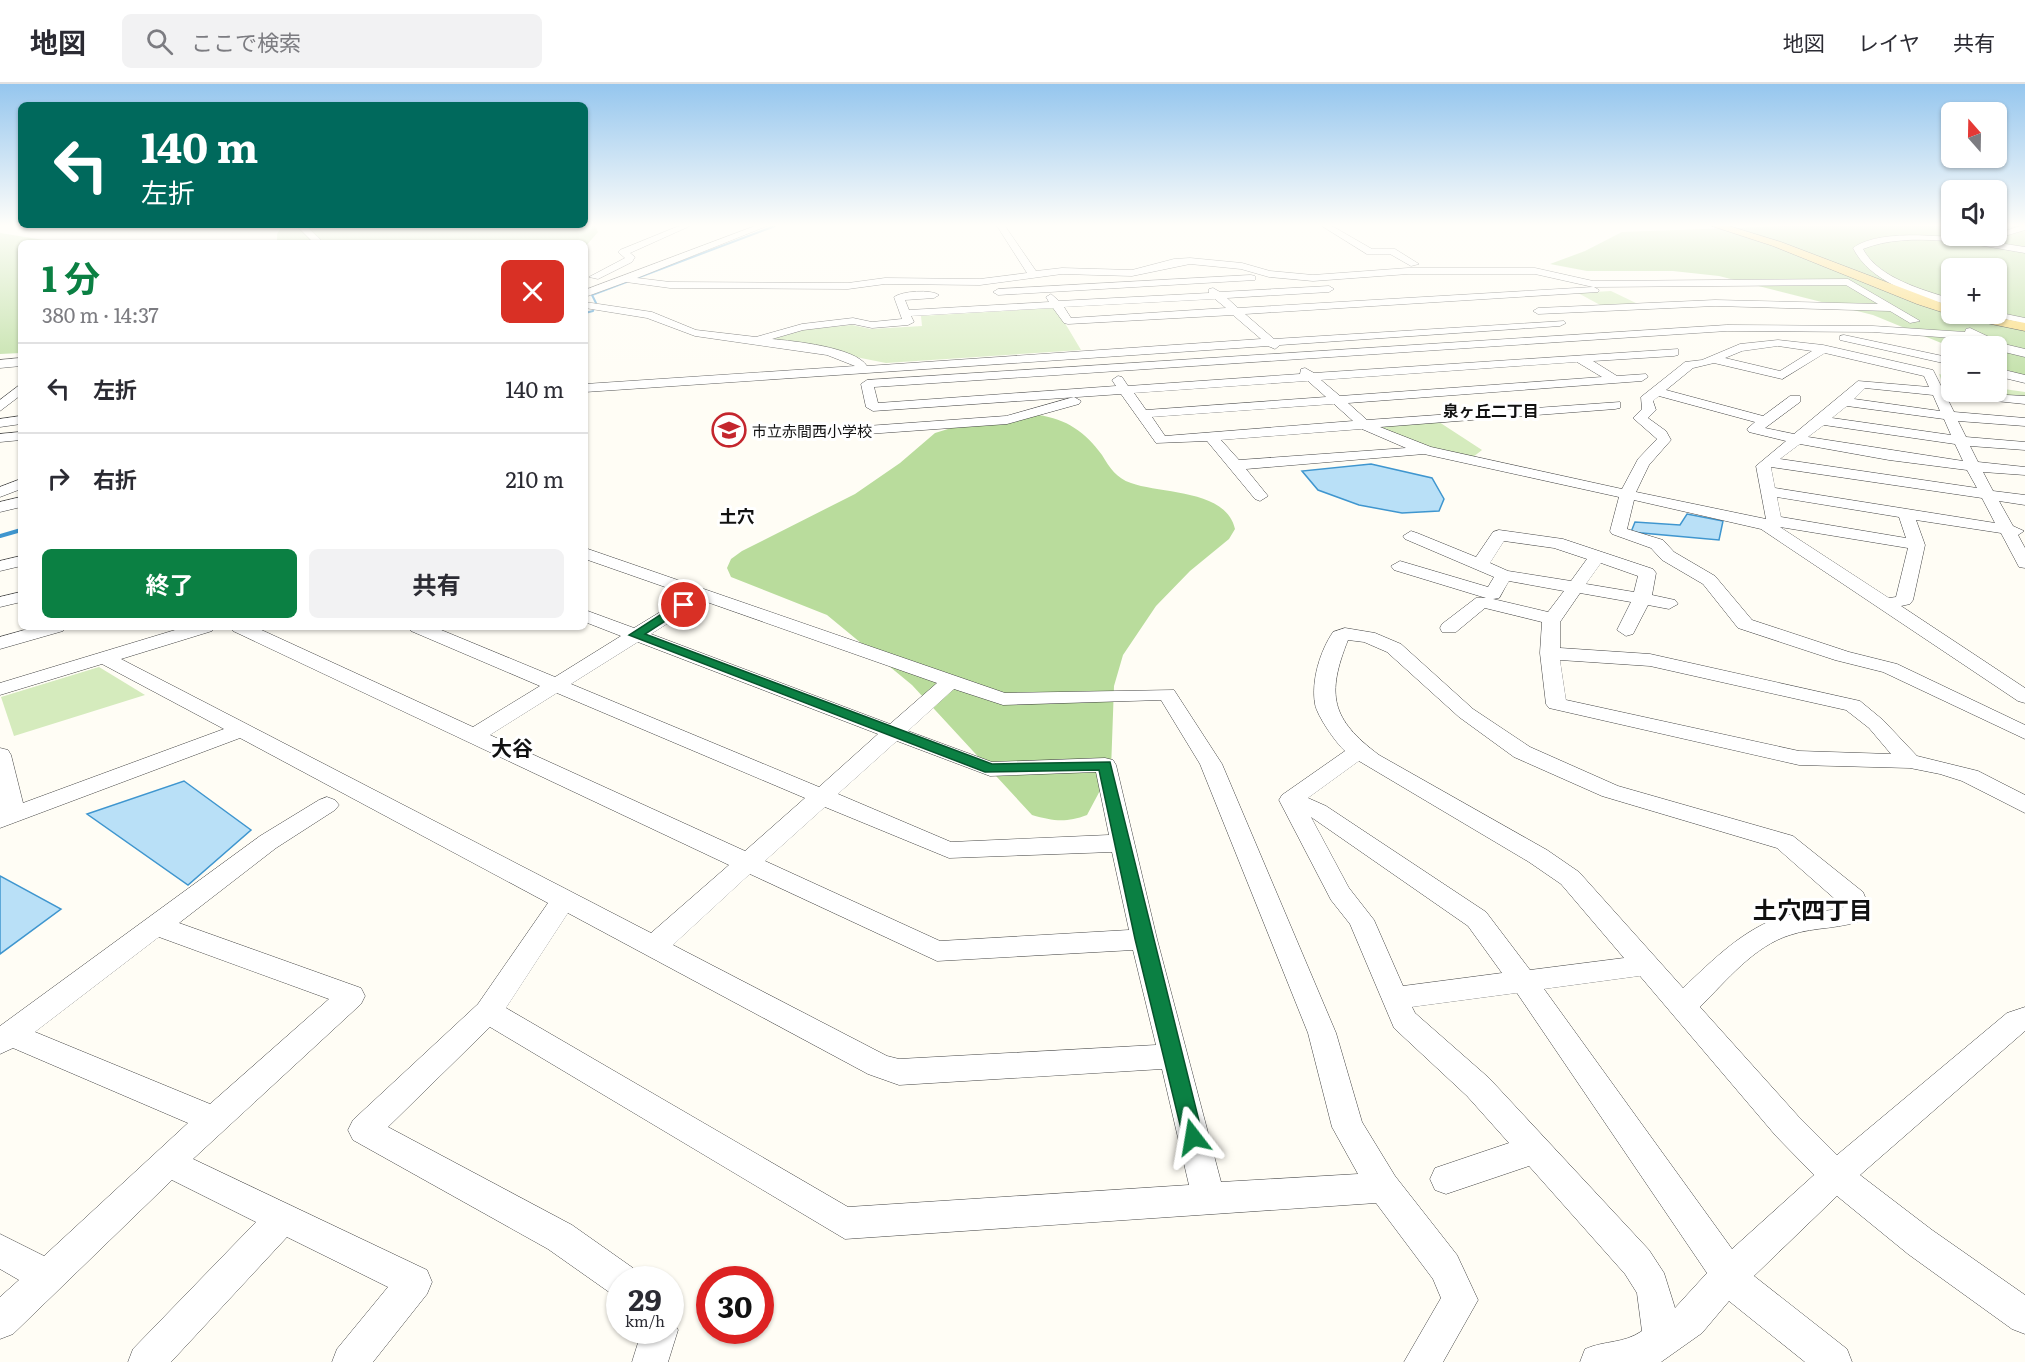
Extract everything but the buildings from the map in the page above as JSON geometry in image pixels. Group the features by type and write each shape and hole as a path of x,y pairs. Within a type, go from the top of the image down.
{"main road":[{"path":"1868,287 1941,308"},
{"path":"2007,323 2025,327"}],"street":[{"path":"588,293 608,286"},
{"path":"775,286 838,286"},
{"path":"755,339 802,327 853,321 872,325 908,322 900,297 1104,286"},
{"path":"1208,286 1365,425 1393,439 1427,450 1628,495 1770,523 1917,545"},
{"path":"1863,286 1868,287 1914,321"},
{"path":"1046,289 1068,321 1112,324 1237,312 1665,287 1871,286"},
{"path":"1890,286 1941,301"},
{"path":"1904,286 1941,300"},
{"path":"1727,288 1751,303"},
{"path":"905,313 1335,289"},
{"path":"1390,291 1423,312"},
{"path":"1567,292 1597,308"},
{"path":"1524,312 1751,303 1896,308"},
{"path":"588,306 656,317 694,333 755,339 846,358 863,368"},
{"path":"1570,309 1616,334"},
{"path":"1614,320 1735,315 1914,321 1941,318"},
{"path":"2007,318 2025,321"},
{"path":"588,388 1570,323"},
{"path":"1971,324 1980,336"},
{"path":"1234,330 1278,327"},
{"path":"1794,327 1941,359"},
{"path":"1674,352 873,407 867,384 1616,334 1794,327 1962,336"},
{"path":"2025,563 1973,467 1929,373 1823,349 1778,343 1740,348 1712,359 1689,364 1646,400 1649,410 1640,418 1661,434 1664,440 1644,459 1627,489 1628,495 1618,531 1657,544 1668,556 1709,580 1745,624 1842,656 1890,668 2025,733"},
{"path":"1473,344 1572,409"},
{"path":"1712,359 1782,375 1823,349"},
{"path":"2007,349 2025,353"},
{"path":"1911,352 1941,355"},
{"path":"1054,356 1064,370"},
{"path":"1579,358 1615,380"},
{"path":"2007,360 2025,361"},
{"path":"0,364 18,362"},
{"path":"1109,368 1161,440 1615,405"},
{"path":"2007,375 2025,379"},
{"path":"1142,414 1642,377"},
{"path":"1770,523 1768,491 1763,466 1844,402 1862,384 2025,400"},
{"path":"1656,391 1764,420"},
{"path":"825,434 1007,420 1079,400 1077,393"},
{"path":"1794,399 1754,429 1796,440 1973,467 2025,471"},
{"path":"1844,402 1948,416 2025,422"},
{"path":"0,423 18,420"},
{"path":"1820,420 1961,441 2025,446"},
{"path":"0,438 18,436"},
{"path":"1211,437 1260,496"},
{"path":"1235,465 1427,450"},
{"path":"1768,462 2025,500"},
{"path":"0,492 18,485"},
{"path":"1768,491 2025,532"},
{"path":"0,507 18,503"},
{"path":"1888,604 1905,600 1917,545 1906,514"},
{"path":"1770,523 2025,697"},
{"path":"1480,565 1499,535 1557,543 1647,573 1642,599 1626,630"},
{"path":"1411,536 1504,575 1669,604"},
{"path":"588,554 1003,699 1167,694 1210,764 1322,1033 1348,1127 1384,1186 1445,1267 1460,1300 1422,1362"},
{"path":"1597,556 1553,619 1550,653 1556,704 1799,758 1910,762 1944,768 1970,776 2025,806"},
{"path":"0,566 18,562"},
{"path":"1400,566 1493,594 1504,575"},
{"path":"473,736 700,595"},
{"path":"0,602 18,598"},
{"path":"1449,628 1482,602 1553,619"},
{"path":"588,617 990,769 1105,765 1144,939 1209,1199"},
{"path":"0,643 46,630"},
{"path":"0,689 195,630"},
{"path":"246,630 937,951 1144,939"},
{"path":"425,630 949,850 1123,843"},
{"path":"1682,1006 1763,934 1787,926 1848,917 1858,911 1854,899 1785,842 1610,791 1522,752 1466,713 1395,648 1368,637 1345,634 1340,636 1328,669 1325,705 1345,740 1359,751 1538,856 1570,878 1647,965 1682,1006 1787,1126 1836,1176 1920,1242 2025,1316"},
{"path":"1550,653 1650,660 1853,705 1876,724 1910,762"},
{"path":"105,658 244,729 878,1065 899,1071 1173,1056"},
{"path":"654,946 950,682"},
{"path":"0,755 7,816 244,729"},
{"path":"1290,800 1359,751"},
{"path":"1290,800 1318,811 1477,918 1729,1275 1747,1294 1834,1362"},
{"path":"1290,800 1340,894 1361,920 1404,1020 1478,1087 1637,1262 1651,1285 1656,1301 1656,1322 1663,1340"},
{"path":"5,1038 268,842 327,805"},
{"path":"564,899 488,1011 364,1130 560,1237 606,1269"},
{"path":"0,1321 158,1174 167,1162 351,996 158,926"},
{"path":"1395,998 1647,965"},
{"path":"488,1011 845,1223 1384,1186"},
{"path":"1598,1362 1635,1358 1689,1320 1729,1275 1836,1176 2017,1021 2025,1018"},
{"path":"5,1038 215,1120"},
{"path":"1446,1179 1536,1149"},
{"path":"167,1162 415,1282 350,1362"},
{"path":"146,1362 283,1218"},
{"path":"0,1251 47,1276"},
{"path":"650,1362 656,1344"}],"green space":[{"path":"0,286 18,286 18,353 0,354"},
{"path":"1757,286 1941,286 1941,324 2007,324 2007,286 2025,286 2025,377 2007,370 2007,336 1941,336 1941,343 1873,315"},
{"path":"1611,291 1638,304 1602,306 1578,293"},
{"path":"1056,308 1081,350 886,363 770,340 803,330 852,325 871,329 922,326 921,316"},
{"path":"2007,389 2025,392 2025,398 2007,397"},
{"path":"1038,415 1067,423 1082,433 1121,478 1131,483 1206,500 1219,506 1229,516 1235,529 1229,539 1190,571 1156,606 1123,655 1114,686 1111,770 1087,815 1066,820 1053,820 1032,815 912,685 827,615 731,577 727,568 731,559 742,551 855,494 900,463 935,433 974,421"},
{"path":"1439,422 1482,450 1473,457 1437,450 1413,443 1380,427"},
{"path":"99,667 145,695 14,736 1,697"}],"water":[{"path":"1371,464 1432,478 1444,499 1439,511 1402,513 1359,505 1318,490 1302,471"},
{"path":"1687,514 1723,521 1719,540 1631,532 1635,522 1680,525"},
{"path":"184,781 251,830 188,885 87,814"},
{"path":"0,876 61,909 0,954"}],"waterway":[{"path":"588,312 593,311 596,303 592,295 617,286"},
{"path":"0,536 18,531"}],"place":[{"name":"市立赤間西小学校","path":"729,430"}],"district":[{"name":"泉ヶ丘二丁目","path":"1491,410"},
{"name":"土穴","path":"737,515"},
{"name":"大谷","path":"512,746"},
{"name":"土穴四丁目","path":"1813,908"}],"route":[{"path":"684,605 635,635 990,769 1105,765 1144,939 1193,1137"}]}
